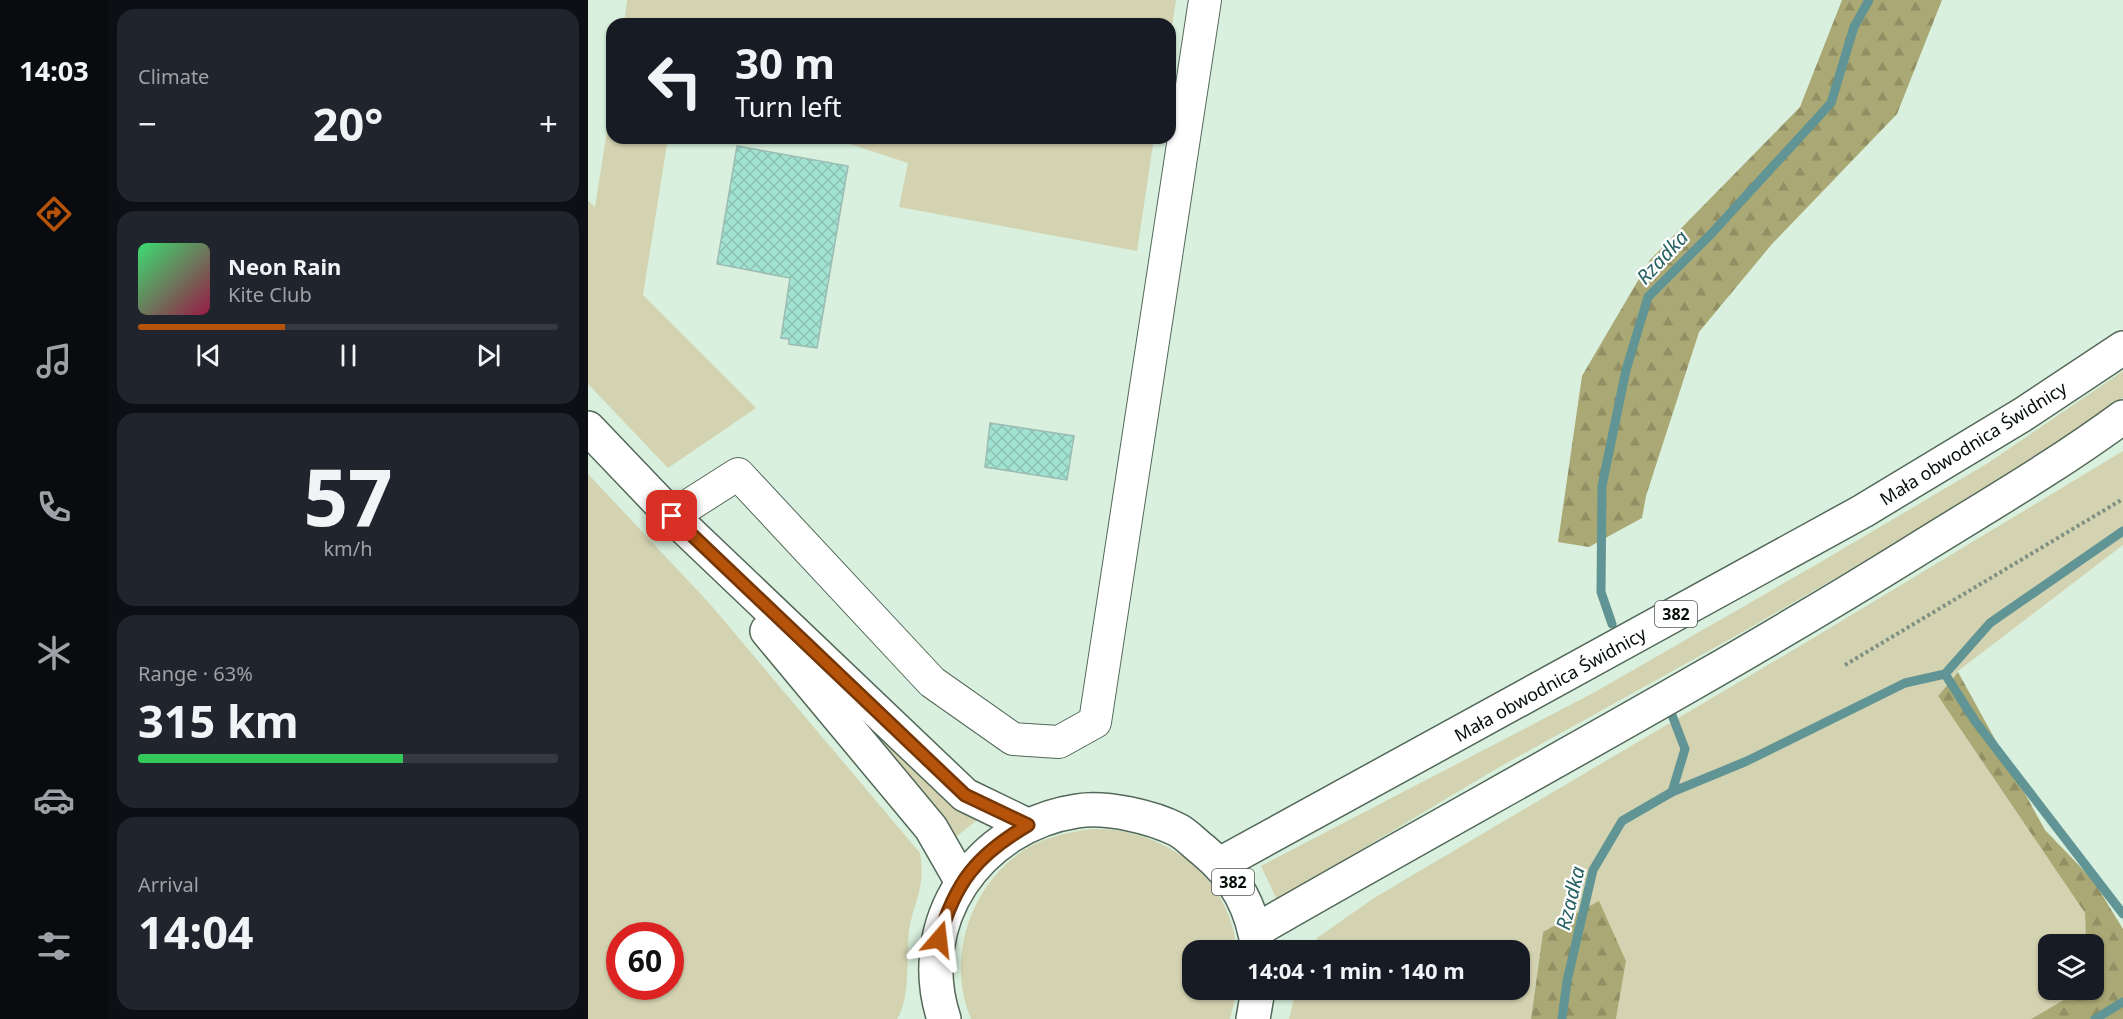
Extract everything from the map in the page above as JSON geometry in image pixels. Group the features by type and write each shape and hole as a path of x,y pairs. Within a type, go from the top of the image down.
{"main road":[{"name":"Mała obwodnica Świdnicy","path":"1220,864 1863,511 2022,415 2123,348"},
{"name":"382","path":"1258,940 1496,796 1839,598 2080,448 2123,417"},
{"path":"588,428 672,516 965,795 1028,825"},
{"path":"672,516 930,828 962,882"},
{"name":"382","path":"934,1013 935,969 939,939 948,909 962,882 1002,840 1028,825 1078,810 1130,812 1180,831 1220,864 1235,885 1247,907 1256,940"},
{"path":"1253,1019 1256,1000"}],"street":[{"path":"672,516 738,474 932,682 1013,739 1059,742 1095,722 1204,0"}],"path":[{"path":"1845,665 2123,499"}],"green space":[{"path":"627,0 1176,0 1173,18 625,18"},
{"path":"1842,0 1942,0 1897,114 1772,244 1699,332 1646,496 1642,518 1589,547 1558,542 1582,376 1650,260 1800,107"},
{"path":"606,137 606,144 667,144 643,295 756,408 668,468 588,384 588,201 595,207"},
{"path":"850,144 1153,144 1137,251 899,207 908,163"},
{"path":"2123,371 2123,398 1949,512 1741,633 1496,769 1277,900 1261,866 1595,692 1988,463"},
{"path":"2123,451 2123,545 1958,671 1938,696 2085,913 2086,934 2038,934 2038,1000 2064,1000 2031,1019 1616,1019 1626,961 1543,932 1531,1019 1289,1019 1294,1000 1530,1000 1530,940 1316,940 1374,898 1795,649"},
{"path":"588,474 710,604 920,853 922,876 909,931 906,989 897,1019 588,1019"},
{"path":"1958,672 2045,830 2093,880 2123,929 2123,1019 2031,1019 2064,1000 2104,1000 2104,934 2086,934 2085,913 1938,696"},
{"path":"834,685 940,790 977,820 951,841"},
{"path":"1091,829 1118,831 1143,837 1167,847 1189,861 1207,879 1222,900 1232,924 1235,940 1182,940 1182,1000 1235,1000 1230,1019 971,1019 964,996 961,973 962,950 967,927 976,905 988,885 1003,867 1021,852 1055,836"},
{"path":"1599,901 1626,961 1616,1019 1531,1019 1543,932"}],"building":[{"path":"737,146 848,166 817,348 789,344 789,339 781,338 790,278 717,264"},
{"path":"990,423 1074,436 1067,480 985,467"}],"waterway":[{"name":"Rzadka","path":"1612,624 1601,592 1602,486 1626,370 1648,297 1711,234 1831,103 1854,27 1869,0"},
{"path":"1562,1019 1567,981 1593,870 1622,821 1672,792 1747,761 1905,683 1945,674 1990,623 2123,531"},
{"path":"1945,674 1975,721 2123,914"},
{"name":"Rzadka","path":"1672,715 1685,749 1672,792"},
{"path":"2095,1019 2123,1002"}],"route":[{"path":"672,516 965,795 1028,825 1002,840 980,859 962,882 948,909 939,939"}]}
